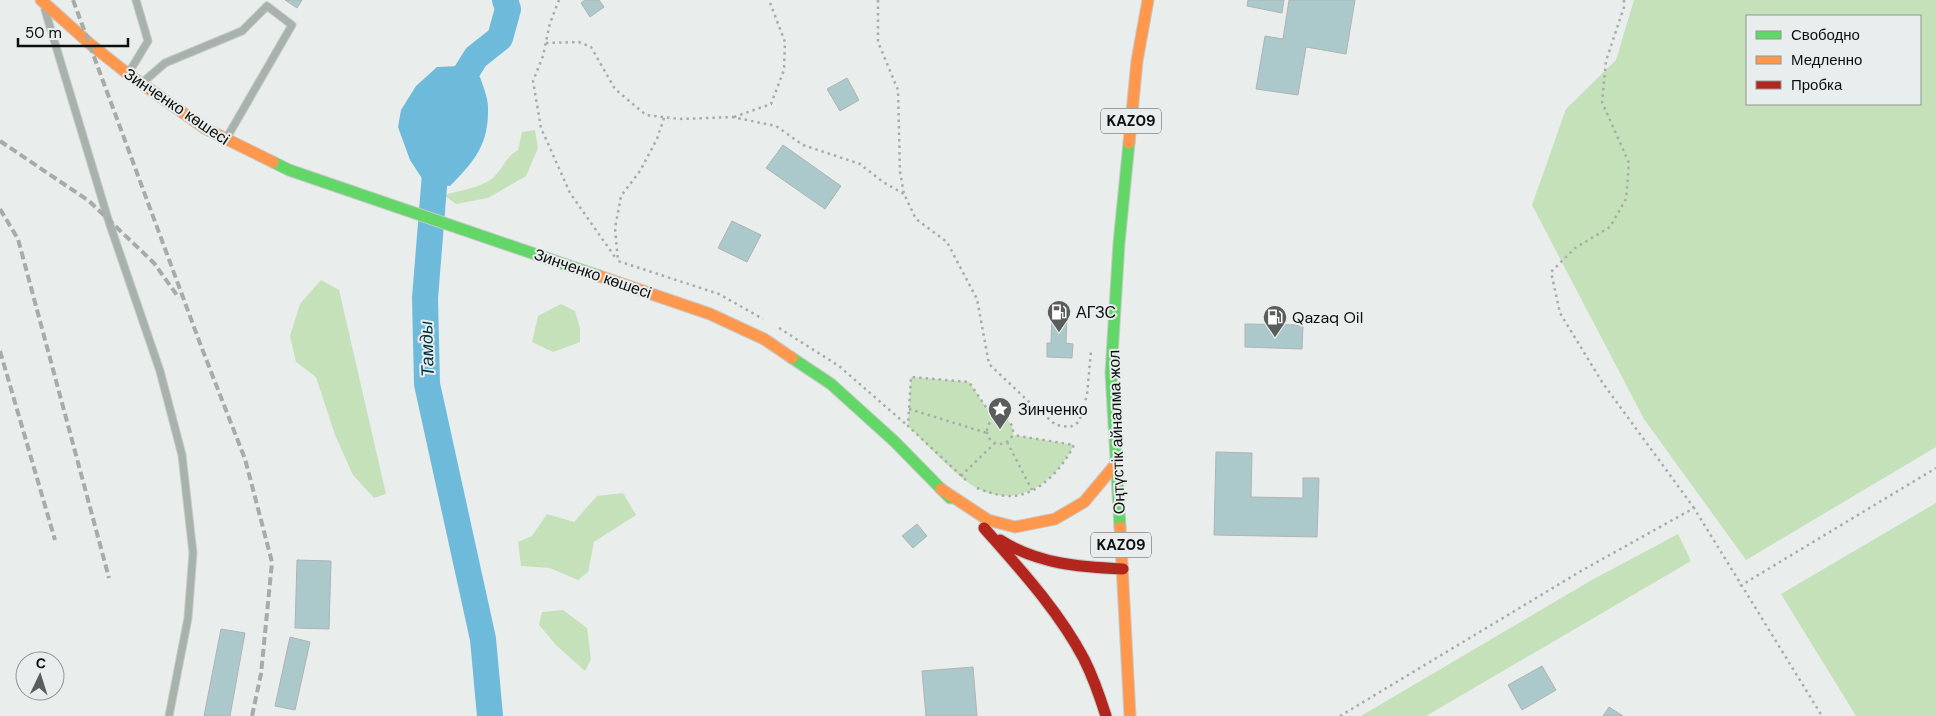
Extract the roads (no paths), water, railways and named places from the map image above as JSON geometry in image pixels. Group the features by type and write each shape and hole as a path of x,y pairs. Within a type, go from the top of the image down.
{"main road":[{"name":"Зинченко көшесі","path":"42,0 89,43 128,74 226,140 290,170 710,314 764,339 831,384 894,441 965,513 1002,542 1023,553 1057,564 1123,569"},
{"name":"Оңтүстік айналма жол","path":"1130,716 1111,373 1119,243 1137,62 1148,0"},
{"path":"941,489 988,520 1016,527 1056,519 1084,502 1115,465"},
{"path":"984,528 1044,596 1072,635 1100,696 1106,716"}],"lane":[{"path":"42,0 108,220 160,371 182,455 193,553 188,618 169,716"},
{"path":"128,74 148,41 136,0"},
{"path":"141,83 165,63 242,31 266,6 292,25 226,140"}],"water":[{"path":"459,66 480,77 485,92 488,103 488,120 483,142 467,168 450,186 425,183 410,160 398,127 401,110 416,86 437,67"}],"waterway":[{"name":"Тамды","path":"449,100 476,57 500,38 508,9 505,0"},
{"name":"Тамды","path":"437,149 425,298 427,384 483,639 490,716"}],"railway":[{"path":"73,0 201,346 245,459 272,562 261,674 252,716"},
{"path":"0,141 89,201 154,263 179,298"},
{"path":"0,209 18,239 109,578"},
{"path":"0,351 55,540"}],"place":[{"name":"АГЗС","path":"1059,333"},
{"name":"Qazaq Oil","path":"1275,338"},
{"name":"Зинченко","path":"1000,430"}]}
